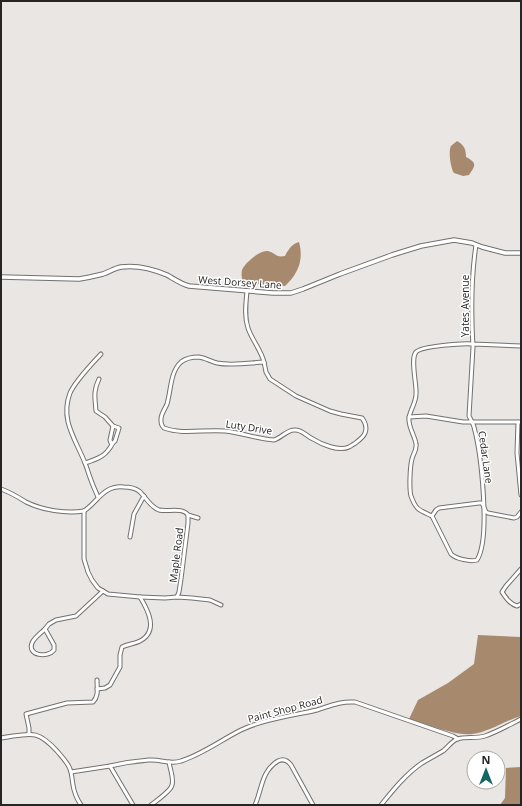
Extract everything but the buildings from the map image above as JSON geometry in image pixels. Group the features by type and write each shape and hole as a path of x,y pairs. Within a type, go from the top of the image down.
{"street":[{"name":"West Dorsey Lane","path":"1,277 79,279 88,278 117,268 133,267 158,272 189,286 273,293 291,293 392,255 421,246 454,240 505,253 521,253"},
{"name":"Yates Avenue","path":"476,245 472,298 473,344 521,346"},
{"name":"Luty Drive","path":"247,291 247,326 261,353 264,362 266,372 270,378 296,396 330,411 362,418 364,420 365,433 358,441 349,447 338,448 328,446 312,439 300,430 290,430 274,440 226,431 169,430 162,426 161,417 175,371 184,360 203,357 217,363 226,364 264,362"},
{"path":"473,344 438,346 422,349 414,354 413,367 416,396 409,417 416,446 412,459 410,492 421,512 432,516 439,508 480,502 488,513 514,518 521,512"},
{"name":"Cedar Lane","path":"432,516 451,554 456,558 477,560 480,554 483,539 485,509 478,446 474,426 469,416 473,344"},
{"path":"98,497 85,462 69,428 66,415 68,399 73,388 100,354"},
{"path":"85,462 101,456 109,450 112,443 115,441 118,428 113,426 105,417 96,411 94,395 99,379"},
{"path":"409,417 426,416 472,422 520,422 517,453 521,495"},
{"path":"1,489 42,508 62,512 74,512 87,510 98,497 112,488 122,486 134,488 156,509 162,511 182,511 188,515 198,518"},
{"path":"130,537 134,514 144,496"},
{"path":"84,511 84,552 86,566 92,580 98,588 108,594 121,596 165,598 177,597 210,600 221,605"},
{"name":"Maple Road","path":"177,597 181,579 188,515"},
{"path":"521,569 502,592 512,604 518,606 521,604"},
{"path":"45,629 54,645 54,650 52,653 45,655 34,652 32,649 32,644 49,624 56,620 76,616 103,591"},
{"path":"97,689 105,688 110,685 120,667 120,655 122,648 139,642 147,635 150,628 150,618 140,597"},
{"path":"29,734 26,714 67,703 92,702 96,699 97,680"},
{"name":"Paint Shop Road","path":"71,772 134,761 161,760 177,762 192,757 253,725 317,710 341,702 355,702 458,739"},
{"path":"381,805 411,772 458,739 464,737 484,736 521,719"},
{"path":"1,738 29,734 40,736 48,742 68,764 74,791 81,805"},
{"path":"256,805 267,771 275,763 282,760 287,760 291,765 313,805"},
{"path":"151,805 159,800 171,787 172,780 169,762"},
{"path":"110,766 133,805"}],"shaded area":[{"path":"457,141 464,148 466,157 474,163 473,169 469,175 463,176 454,173 453,171 450,160 450,148"},
{"path":"299,242 301,255 299,266 293,277 285,286 243,283 242,270 253,258 264,251 272,252 277,256 285,256 291,246"},
{"path":"478,635 521,637 521,716 484,731 472,734 457,733 409,719 418,700 448,683 474,664"},
{"path":"521,767 521,805 500,805 505,798 506,768"}]}
